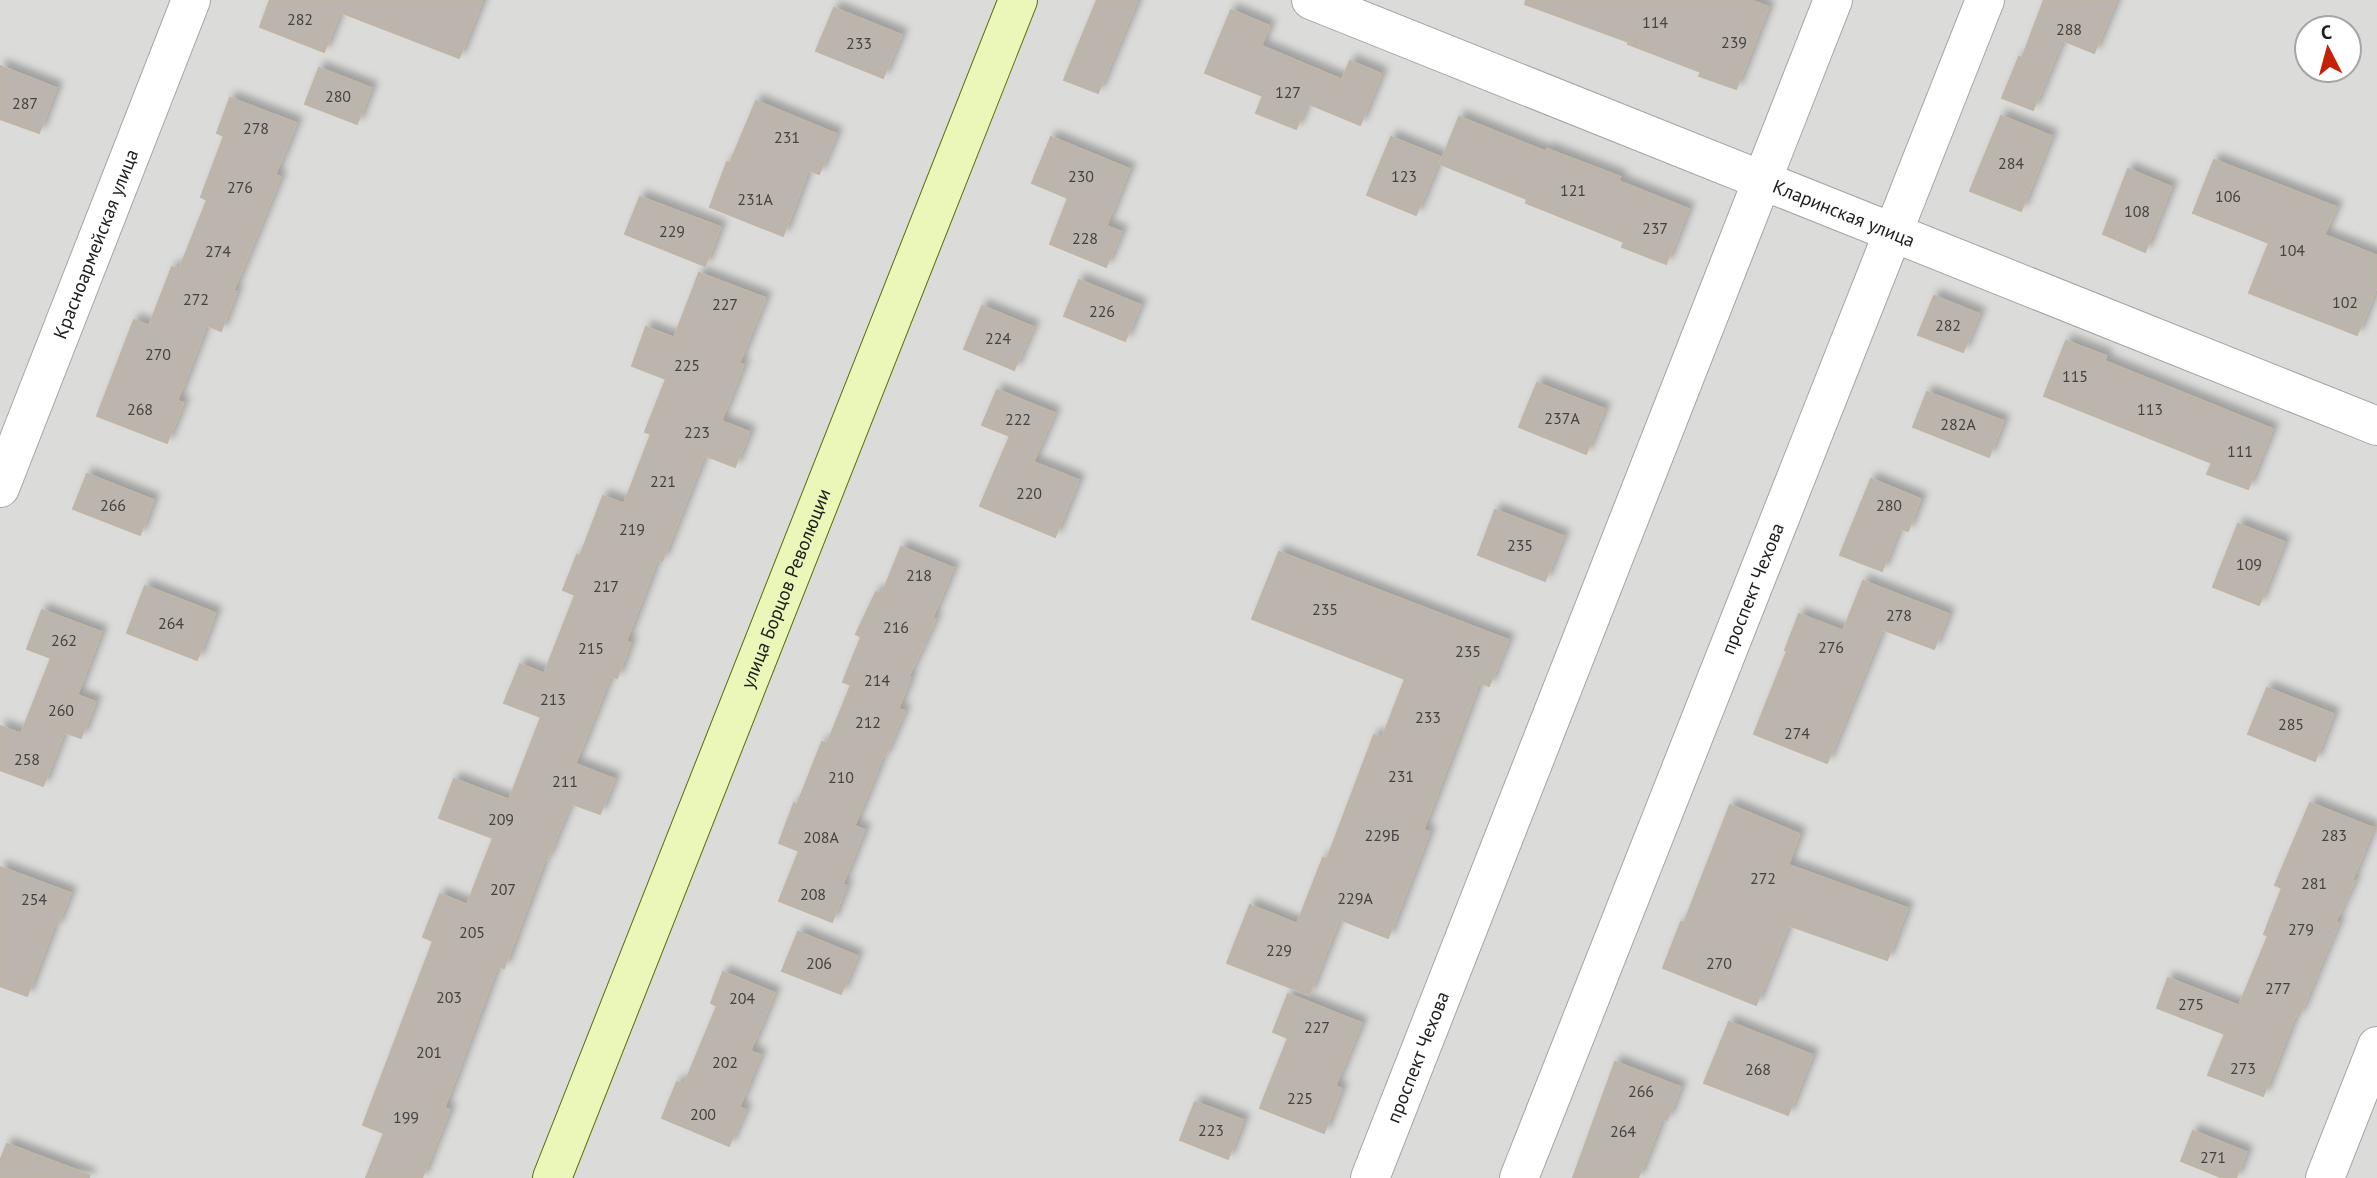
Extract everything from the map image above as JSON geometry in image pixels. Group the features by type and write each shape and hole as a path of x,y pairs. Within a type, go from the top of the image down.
{"main road":[{"name":"улица Борцов Революции","path":"552,1178 1018,0"}],"street":[{"name":"Красноармейская улица","path":"0,488 191,0"},
{"name":"Кларинская улица","path":"1311,0 2377,426"},
{"name":"проспект Чехова","path":"1370,1178 1833,0"},
{"name":"проспект Чехова","path":"1519,1178 1985,0"},
{"path":"2325,1178 2377,1046"}],"shaded area":[{"path":"0,0 2377,0 2377,1178 0,1178"}],"building":[{"path":"270,0 482,0 459,58 340,12 324,52 260,27"},
{"path":"1097,0 1137,0 1098,93 1064,80"},
{"path":"1526,0 1750,0 1768,7 1736,89 1699,76 1701,72 1628,44 1629,42 1525,4"},
{"path":"2044,0 2116,0 2094,53 2062,40 2033,110 2002,98 2019,57 2022,58"},
{"path":"834,8 901,35 883,78 816,51"},
{"path":"1231,10 1269,26 1261,46 1342,80 1350,61 1381,74 1360,125 1307,103 1296,129 1256,113 1263,96 1205,73"},
{"path":"0,66 56,88 39,133 0,119"},
{"path":"319,68 371,88 357,124 305,104"},
{"path":"230,98 296,123 275,175 280,177 233,291 236,292 221,331 206,325 177,401 183,403 167,443 97,416 134,320 149,326 172,267 179,270 207,200 201,197 224,136 217,133"},
{"path":"756,101 836,134 819,174 808,170 783,236 710,207 727,162 730,163"},
{"path":"2001,116 2051,136 2021,211 1970,191"},
{"path":"1459,117 1546,152 1547,149 1620,177 1618,181 1688,209 1666,264 1622,247 1624,242 1526,203 1527,199 1440,164"},
{"path":"1051,137 1129,169 1106,226 1121,232 1106,267 1050,244 1068,198 1032,183"},
{"path":"1391,137 1440,157 1416,215 1367,195"},
{"path":"2214,160 2336,207 2324,235 2377,256 2377,286 2357,335 2249,293 2269,243 2193,213"},
{"path":"2128,169 2171,187 2145,252 2103,234"},
{"path":"640,197 720,227 705,266 625,234"},
{"path":"699,273 765,298 739,363 743,365 721,421 749,432 735,467 704,455 662,561 657,559 626,641 630,643 617,678 610,676 575,764 614,779 600,814 570,803 547,859 545,858 504,968 497,966 444,1108 449,1110 422,1178 366,1178 384,1133 363,1125 433,941 423,937 440,894 467,905 493,838 439,818 454,779 509,800 541,717 504,703 520,664 544,674 575,595 563,590 577,555 580,556 603,496 624,504 651,434 645,432 666,379 632,366 646,327 674,338"},
{"path":"1079,280 1140,305 1125,341 1064,316"},
{"path":"1934,296 1979,314 1963,352 1918,335"},
{"path":"982,306 1033,327 1014,370 964,349"},
{"path":"2066,341 2106,356 2104,361 2272,429 2248,489 2207,474 2212,463 2044,396"},
{"path":"1537,383 1604,409 1586,454 1519,427"},
{"path":"997,390 1054,413 1033,462 1078,480 1055,537 980,506 1010,436 982,425"},
{"path":"1927,392 2003,421 1989,457 1913,427"},
{"path":"87,474 153,500 140,535 73,509"},
{"path":"1871,479 1920,499 1908,531 1899,528 1882,571 1840,555"},
{"path":"1495,510 1563,536 1545,581 1478,555"},
{"path":"2238,524 2284,542 2259,605 2213,587"},
{"path":"901,547 953,568 932,618 935,619 908,677 910,678 898,709 904,711 854,826 864,830 842,885 846,886 832,922 779,901 799,851 779,843 794,803 797,805 822,742 827,744 851,685 843,682 861,637 856,634 876,592 882,594"},
{"path":"1279,552 1508,640 1489,686 1479,682 1423,830 1429,832 1388,938 1339,919 1309,995 1227,963 1250,905 1297,924 1323,858 1327,859 1374,735 1382,738 1405,679 1252,619"},
{"path":"1863,581 1948,614 1934,649 1882,629 1827,763 1754,734 1799,614 1843,631"},
{"path":"145,586 215,613 197,660 127,633"},
{"path":"42,610 101,632 77,695 95,702 81,738 64,732 43,786 0,770 0,726 21,734 51,658 27,649"},
{"path":"2267,688 2333,714 2315,761 2248,734"},
{"path":"2310,803 2373,828 2352,880 2354,881 2335,922 2338,923 2299,1016 2295,1015 2263,1096 2208,1075 2225,1034 2157,1008 2168,978 2239,1006 2268,936 2264,934 2282,888 2275,885"},
{"path":"1730,805 1799,834 1788,865 1907,908 1887,960 1788,925 1756,1005 1663,968 1681,922 1684,923"},
{"path":"0,867 70,893 57,926 54,925 27,996 0,986"},
{"path":"798,932 857,956 841,994 782,971"},
{"path":"723,972 774,993 750,1051 760,1055 739,1107 745,1110 729,1146 662,1118 677,1082 684,1085 717,1006 711,1003"},
{"path":"1288,994 1361,1023 1335,1086 1341,1089 1324,1133 1260,1108 1288,1038 1273,1032"},
{"path":"1729,1022 1812,1055 1788,1115 1704,1083"},
{"path":"1615,1062 1680,1087 1667,1120 1662,1118 1638,1178 1573,1178"},
{"path":"1195,1102 1243,1120 1228,1159 1180,1140"},
{"path":"2193,1131 2246,1152 2236,1178 2223,1178 2181,1161"},
{"path":"7,1144 89,1175 89,1178 0,1178 0,1161"}]}
